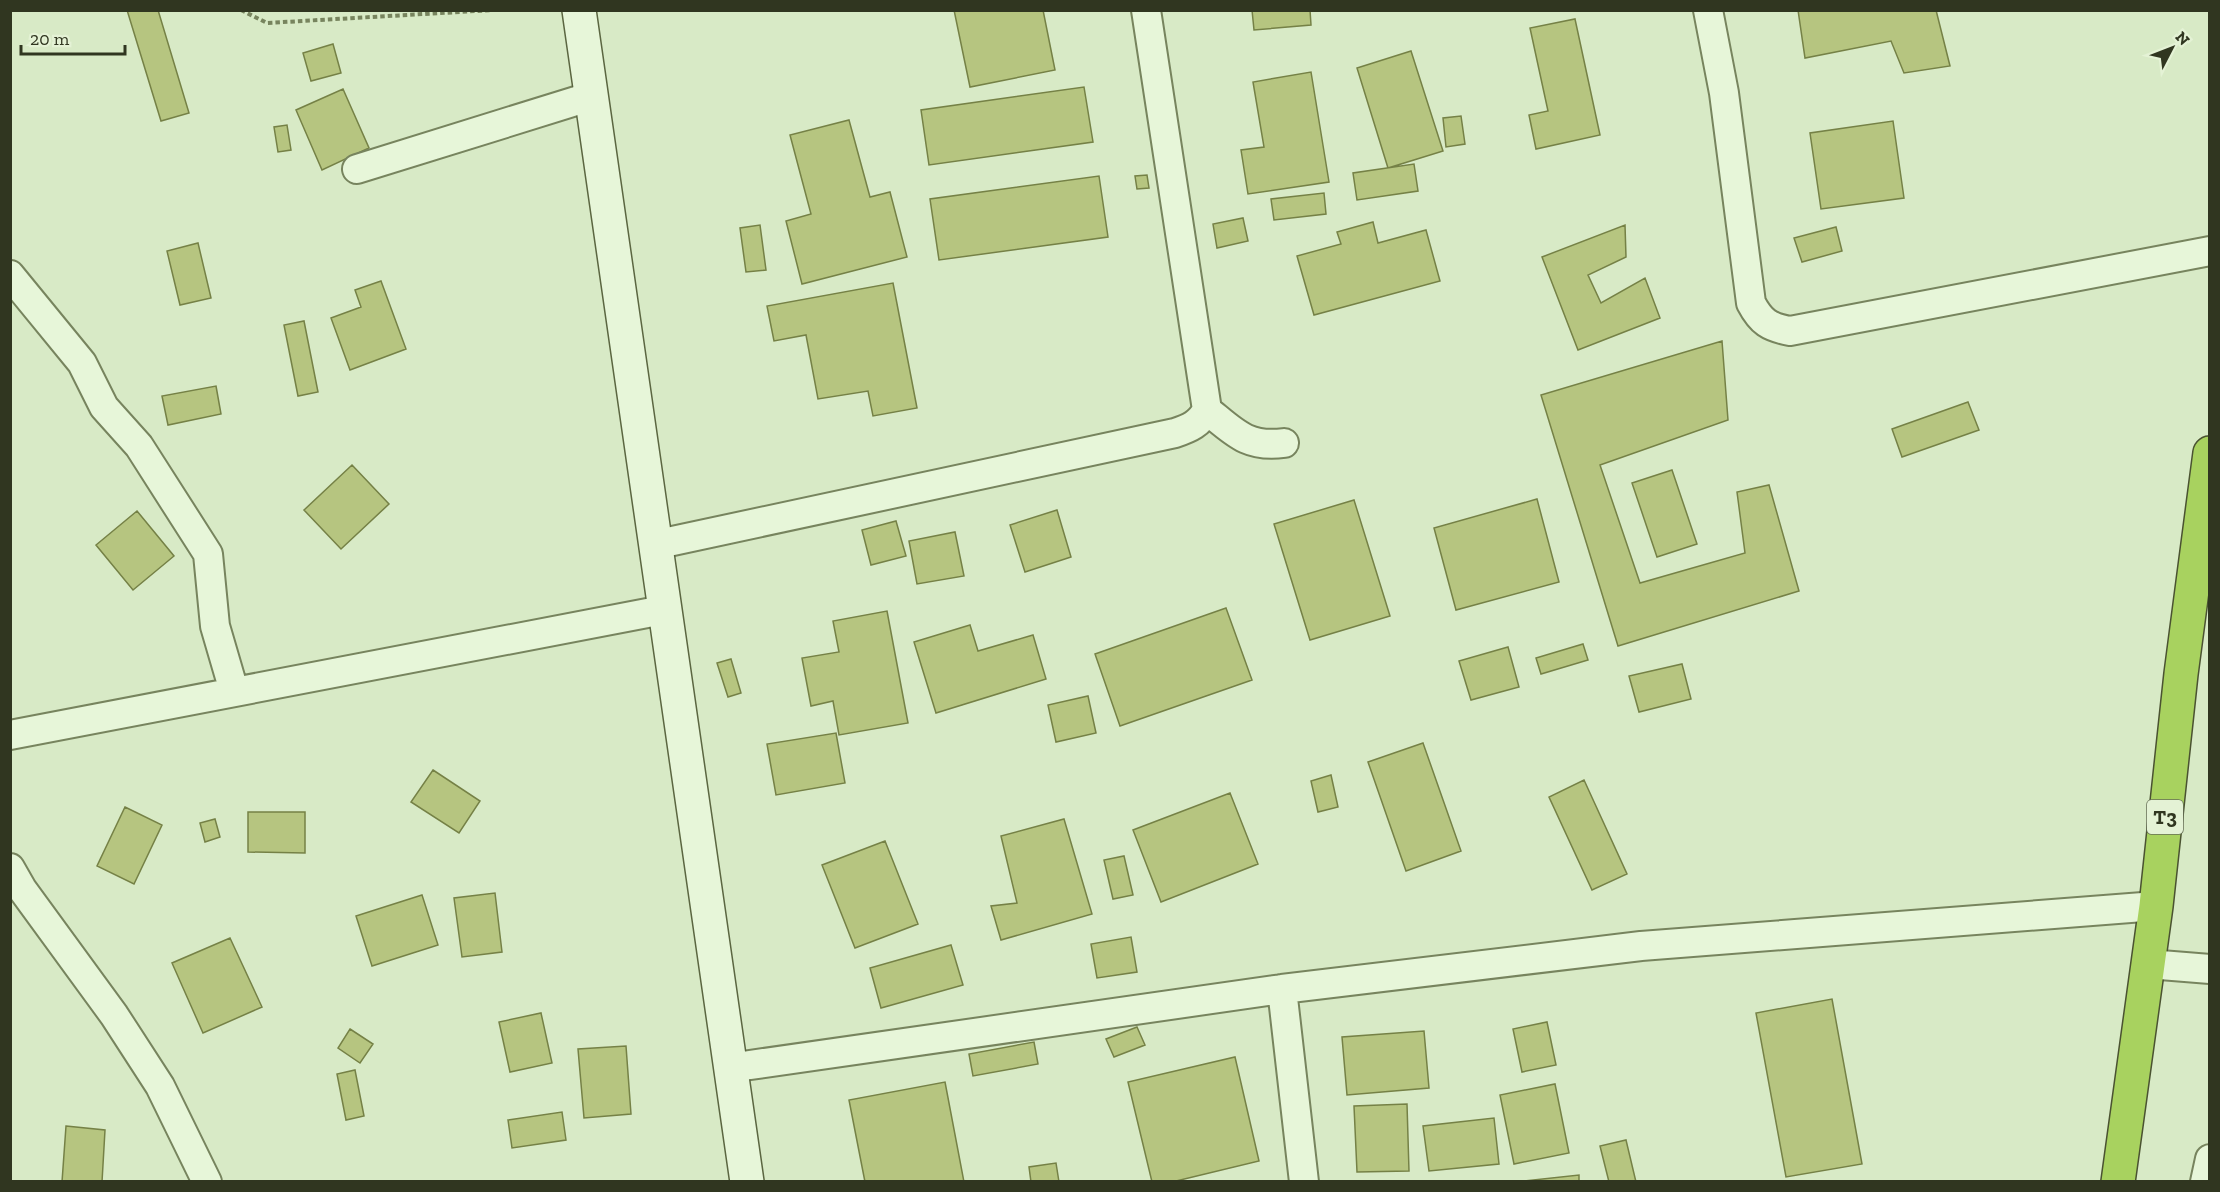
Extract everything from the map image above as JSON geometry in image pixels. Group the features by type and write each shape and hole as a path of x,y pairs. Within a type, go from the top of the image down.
{"highway":[{"name":"T3","path":"2118,1182 2156,906 2181,674 2210,453"}],"street":[{"path":"579,10 663,610 747,1182"},
{"path":"654,545 1175,433 1191,428 1202,420 1207,410 1146,10"},
{"path":"1708,10 1724,93 1751,303 1760,319 1772,328 1790,331 2210,251"},
{"path":"357,170 592,96"},
{"path":"10,275 82,363 104,407 139,446 208,554 215,626 234,692"},
{"path":"1207,410 1239,436 1263,446 1284,443"},
{"path":"10,735 663,610"},
{"path":"10,868 22,889 114,1015 160,1086 207,1182"},
{"path":"729,1068 1282,989 1641,946 2156,906"},
{"path":"2148,964 2210,969"},
{"path":"1282,989 1304,1182"},
{"path":"2205,1182 2210,1159"}],"path":[{"path":"241,10 267,23 494,10"}],"building":[{"path":"127,10 158,10 189,113 161,121"},
{"path":"954,10 1043,10 1055,70 970,87"},
{"path":"1252,10 1310,10 1311,25 1254,30"},
{"path":"1798,10 1936,10 1950,66 1904,73 1891,41 1805,58"},
{"path":"1575,19 1600,135 1536,149 1529,115 1548,111 1530,28"},
{"path":"333,44 341,73 311,81 303,53"},
{"path":"1411,51 1443,151 1388,168 1357,68"},
{"path":"1311,72 1329,182 1248,194 1241,150 1264,147 1253,82"},
{"path":"1084,87 1093,142 929,165 921,110"},
{"path":"343,89 369,148 322,170 296,110"},
{"path":"1461,116 1465,144 1446,147 1443,118"},
{"path":"849,120 870,197 890,192 907,257 802,284 786,221 811,214 790,135"},
{"path":"1893,121 1904,198 1821,209 1810,133"},
{"path":"287,125 291,150 278,152 274,127"},
{"path":"1414,164 1418,191 1357,200 1353,173"},
{"path":"1147,175 1149,188 1137,189 1135,176"},
{"path":"1099,176 1108,237 939,260 930,199"},
{"path":"1324,193 1326,214 1274,220 1271,199"},
{"path":"1243,218 1248,241 1217,248 1213,224"},
{"path":"1373,222 1378,243 1426,230 1440,281 1314,315 1297,256 1341,244 1337,232"},
{"path":"760,225 766,270 746,272 740,228"},
{"path":"1625,225 1626,257 1588,275 1601,303 1645,278 1660,318 1578,350 1542,257"},
{"path":"1836,227 1842,251 1802,262 1794,238"},
{"path":"198,243 211,298 180,305 167,251"},
{"path":"381,281 406,349 350,370 331,318 361,307 355,290"},
{"path":"893,283 917,408 873,416 868,391 818,399 806,335 774,341 767,306"},
{"path":"304,321 318,392 298,396 284,325"},
{"path":"1722,341 1728,420 1600,465 1640,583 1745,553 1737,492 1769,485 1799,591 1618,646 1541,395"},
{"path":"216,386 221,414 168,425 162,396"},
{"path":"1968,402 1979,430 1902,457 1892,429"},
{"path":"352,465 389,504 341,549 304,510"},
{"path":"1672,470 1697,544 1657,557 1632,483"},
{"path":"1537,499 1559,582 1456,610 1434,528"},
{"path":"1354,500 1390,616 1310,640 1274,524"},
{"path":"1057,510 1071,557 1025,572 1010,525"},
{"path":"137,511 174,556 133,590 96,545"},
{"path":"896,521 906,556 871,565 862,530"},
{"path":"955,532 964,576 917,584 909,541"},
{"path":"1226,608 1252,680 1120,726 1095,654"},
{"path":"887,611 908,723 839,735 833,701 811,706 802,658 839,652 833,621"},
{"path":"970,625 978,651 1033,635 1046,679 936,713 914,642"},
{"path":"1583,644 1588,660 1541,674 1536,658"},
{"path":"1508,647 1519,687 1471,700 1459,661"},
{"path":"731,659 741,693 728,697 717,663"},
{"path":"1682,664 1691,699 1639,712 1629,676"},
{"path":"1088,696 1096,733 1056,742 1048,705"},
{"path":"836,733 845,783 776,795 767,744"},
{"path":"1423,743 1461,851 1406,871 1368,762"},
{"path":"433,770 480,801 459,833 411,802"},
{"path":"1331,775 1338,807 1318,812 1311,781"},
{"path":"1584,780 1627,874 1592,890 1549,797"},
{"path":"1230,793 1258,864 1161,902 1133,830"},
{"path":"125,807 162,825 134,884 97,866"},
{"path":"248,812 305,812 305,853 248,852"},
{"path":"215,819 220,837 205,842 200,823"},
{"path":"1064,819 1092,914 1001,940 991,906 1017,903 1001,836"},
{"path":"885,841 918,924 855,948 822,865"},
{"path":"1124,856 1133,895 1113,899 1104,860"},
{"path":"495,893 502,952 462,957 454,898"},
{"path":"422,895 438,945 372,966 356,916"},
{"path":"1131,937 1137,972 1097,978 1091,944"},
{"path":"230,938 262,1007 203,1033 172,963"},
{"path":"951,945 963,985 881,1008 870,968"},
{"path":"1832,999 1862,1164 1786,1177 1756,1013"},
{"path":"541,1013 552,1063 510,1072 499,1022"},
{"path":"1547,1022 1556,1065 1522,1072 1513,1029"},
{"path":"1137,1027 1145,1045 1114,1057 1106,1039"},
{"path":"350,1029 373,1044 360,1063 338,1048"},
{"path":"1424,1031 1429,1088 1347,1095 1342,1037"},
{"path":"1034,1042 1038,1064 973,1076 969,1054"},
{"path":"626,1046 631,1114 584,1118 578,1049"},
{"path":"1235,1057 1259,1161 1172,1182 1152,1182 1128,1082"},
{"path":"355,1070 364,1116 346,1120 337,1074"},
{"path":"945,1082 964,1182 865,1182 849,1100"},
{"path":"1555,1084 1569,1153 1514,1164 1500,1095"},
{"path":"1407,1104 1409,1171 1357,1172 1354,1106"},
{"path":"562,1112 566,1140 512,1148 508,1120"},
{"path":"1494,1118 1499,1164 1429,1171 1423,1126"},
{"path":"66,1126 105,1130 102,1182 62,1182"},
{"path":"1626,1140 1636,1182 1609,1182 1600,1146"},
{"path":"1056,1163 1059,1182 1031,1182 1029,1167"},
{"path":"1579,1175 1579,1182 1515,1182"}]}
